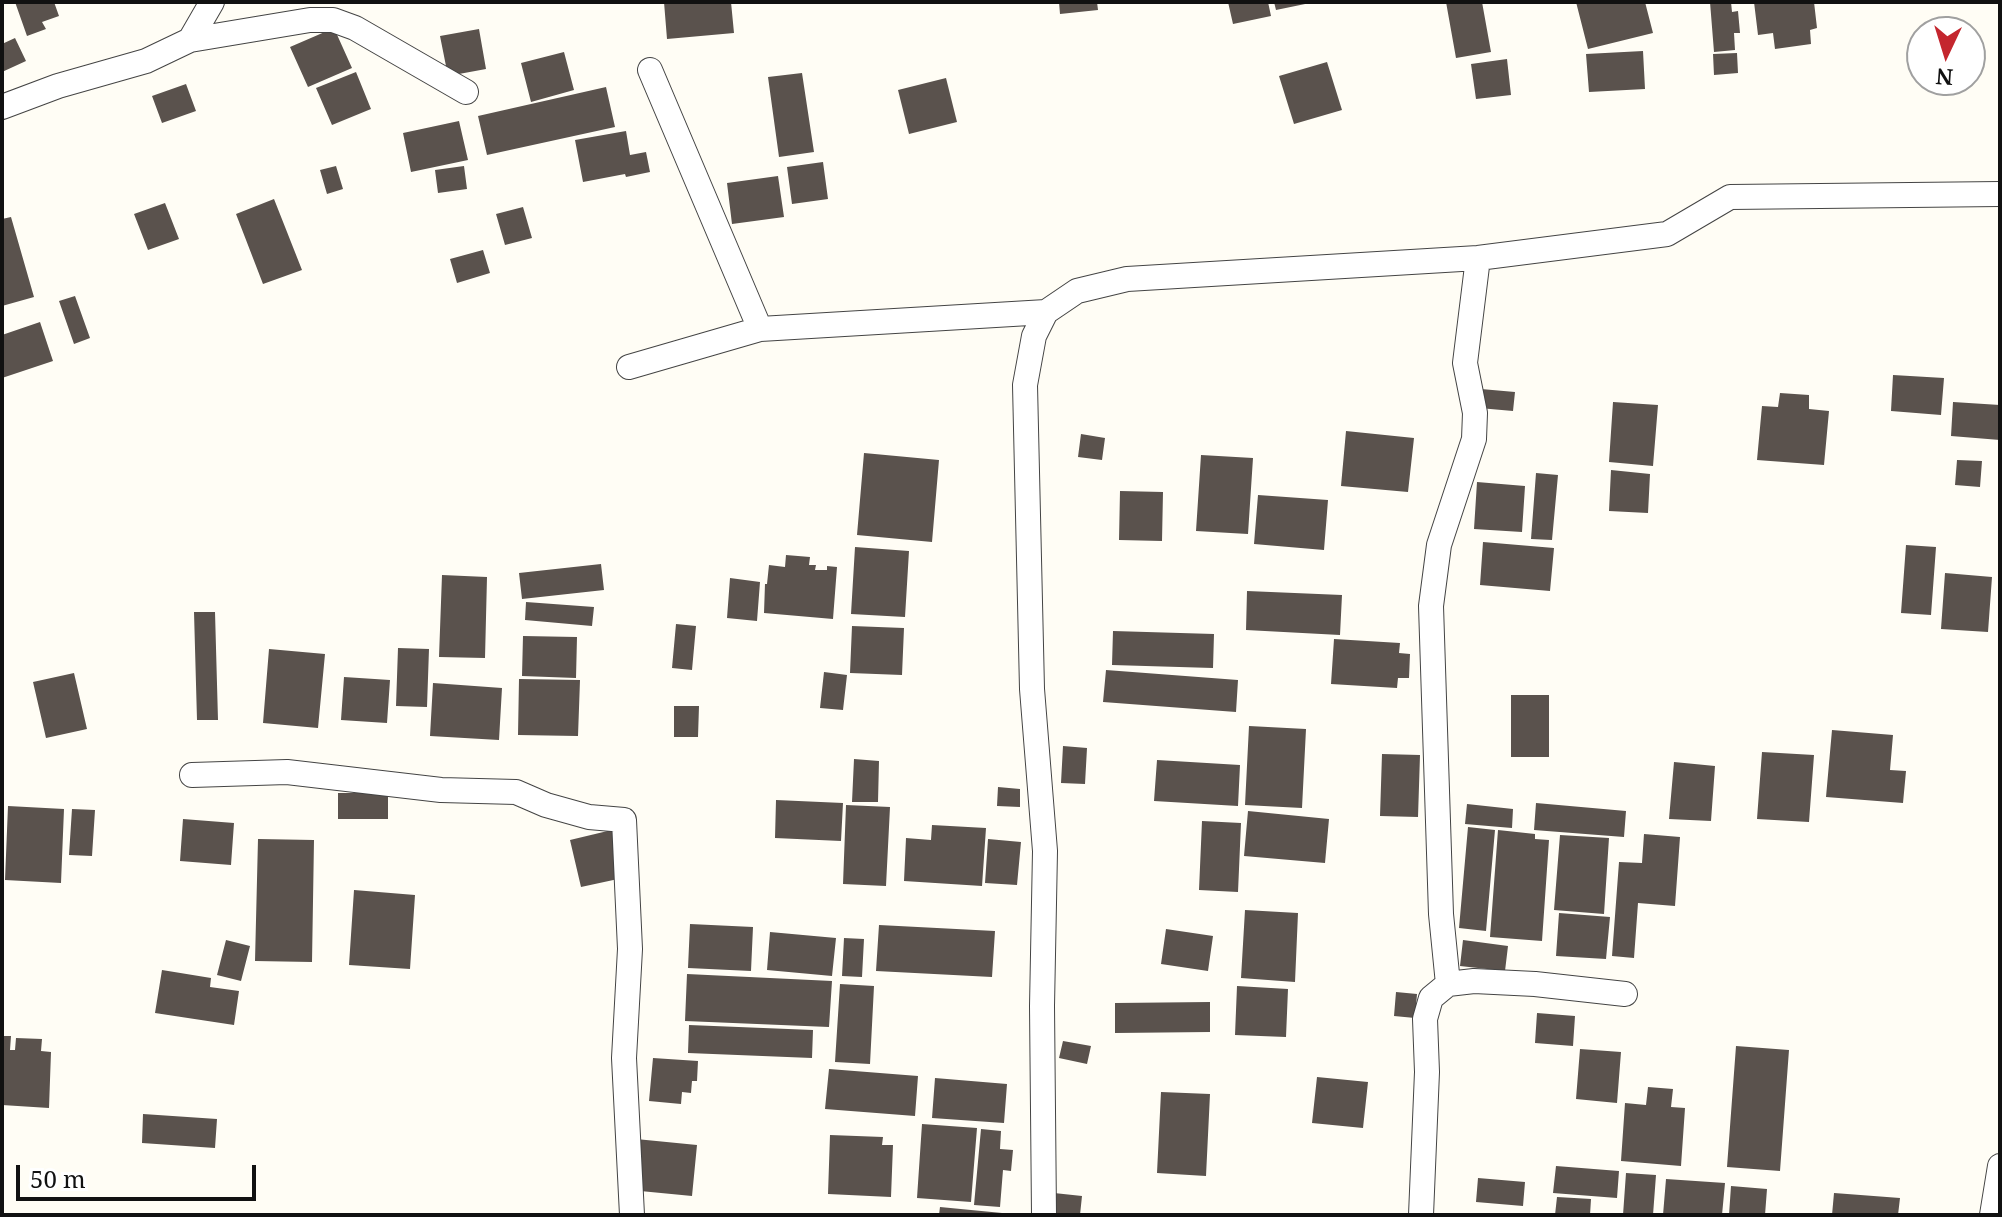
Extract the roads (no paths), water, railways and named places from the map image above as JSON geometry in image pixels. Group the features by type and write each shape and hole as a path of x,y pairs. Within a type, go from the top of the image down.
{"street":[{"path":"190,40 212,2"},
{"path":"2,107 58,86 146,61 190,40 310,20 333,20 355,28 466,92"},
{"path":"650,70 760,329"},
{"path":"1044,1215 1042,1006 1045,851 1032,689 1025,385 1034,336 1046,312 1077,291 1127,279 1478,258 1667,234 1730,197 2000,194"},
{"path":"1448,984 1441,914 1431,606 1439,545 1474,439 1475,413 1465,363 1478,258"},
{"path":"629,367 760,329 1046,312"},
{"path":"192,775 287,772 441,790 516,792 546,805 589,817 624,820 630,949 624,1058 632,1215"},
{"path":"1421,1215 1427,1072 1425,1019 1431,998 1448,984 1474,981 1625,994"},
{"path":"1992,1215 2000,1166"}]}
